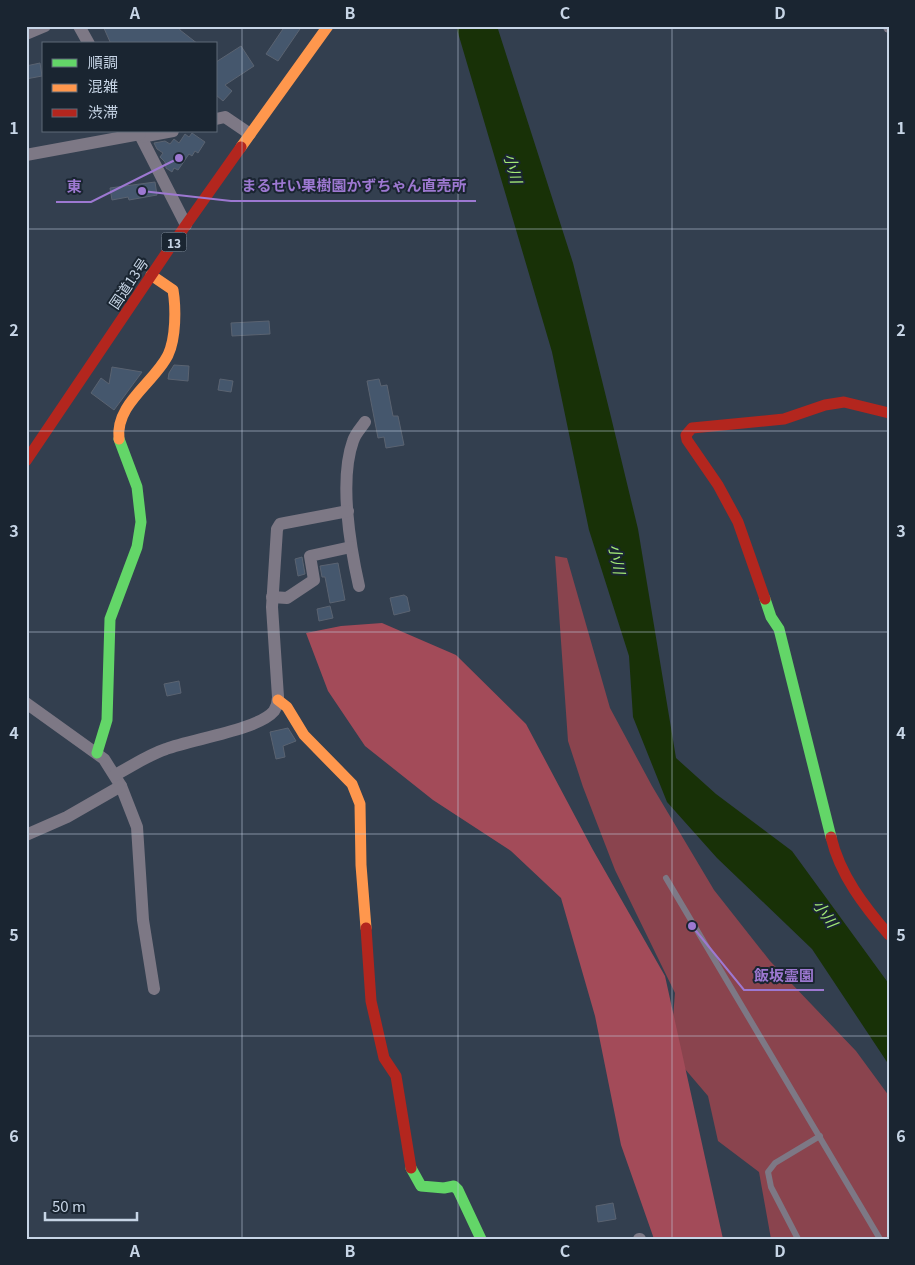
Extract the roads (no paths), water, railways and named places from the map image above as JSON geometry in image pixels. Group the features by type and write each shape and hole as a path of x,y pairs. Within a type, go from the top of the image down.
{"main road":[{"name":"国道13号","path":"26,461 151,275 328,26"},
{"path":"96,753 101,744 110,705 106,651 110,617 122,579 136,548 141,521 137,485 121,448 119,429 128,407 168,355 172,336 173,290 151,275"},
{"path":"889,413 844,402 825,405 784,419 692,428 686,435 687,440 718,485 738,522 771,617 779,628 840,868 853,891 889,935"},
{"path":"278,700 287,707 304,735 352,784 360,804 361,865 371,1001 384,1058 396,1076 412,1173 421,1186 444,1188 454,1186 458,1190 481,1239"}],"street":[{"path":"26,34 45,26"},
{"path":"79,26 88,42"},
{"path":"218,119 225,117 250,134"},
{"path":"26,155 140,134 162,132"},
{"path":"140,134 186,225"},
{"path":"359,586 351,547 348,510 349,454 353,439 365,422"},
{"path":"26,439 42,437"},
{"path":"26,835 67,818 165,749 232,730 262,719 273,712 278,700 272,598 277,529 280,524 348,510"},
{"path":"272,598 286,598 314,580 310,556 351,547"},
{"path":"26,703 104,759 118,781 137,827 144,920 154,989"}],"lane":[{"path":"666,878 880,1239"},
{"path":"798,1239 772,1187 768,1172 775,1163 820,1136"}],"water":[{"name":"小川","path":"456,26 497,26 573,263 638,529 676,758 716,794 792,851 889,984 889,1065 812,949 717,858 667,802 633,717 629,656 589,530 552,352"}],"place":[{"name":"東","path":"179,158"},
{"name":"まるせい果樹園かずちゃん直売所","path":"142,191"},
{"name":"飯坂霊園","path":"692,926"}]}
